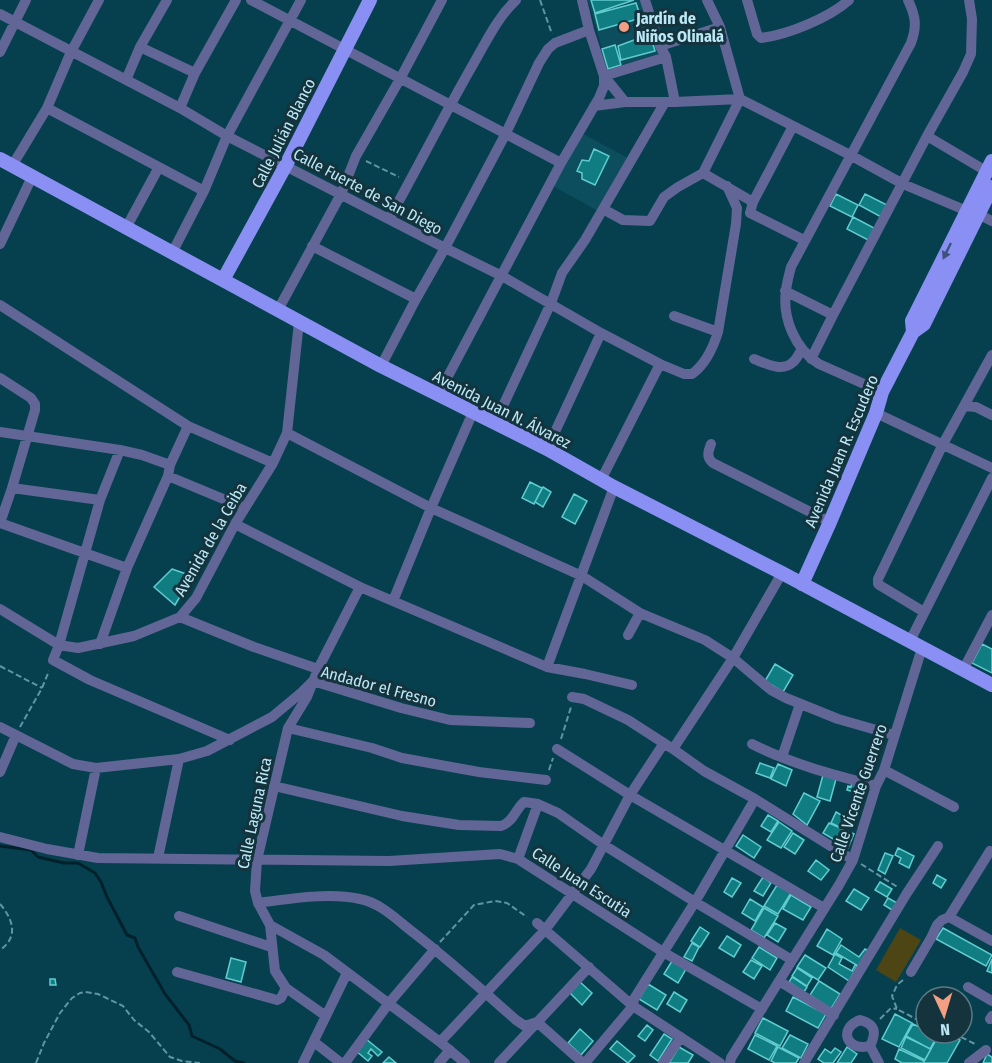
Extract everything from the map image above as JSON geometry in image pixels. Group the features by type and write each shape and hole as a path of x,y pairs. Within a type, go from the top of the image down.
{"main road":[{"name":"Calle Julián Blanco","path":"223,280 286,165 370,0"},
{"name":"Avenida Juan N. Álvarez","path":"6,162 381,366 547,449 614,487 992,684"},
{"name":"Avenida Juan R. Escudero","path":"802,584 876,413 882,392 913,332 924,324 972,213 989,166"},
{"name":"Avenida Juan R. Escudero","path":"972,213 992,187"}],"street":[{"path":"0,52 26,0"},
{"path":"6,162 47,108 71,52 99,0"},
{"path":"126,80 140,47 167,0"},
{"path":"180,108 195,72 236,0"},
{"path":"251,0 561,163"},
{"path":"172,253 204,191 227,136 301,0"},
{"path":"278,310 341,194 356,156 442,0"},
{"path":"389,219 449,105 498,21 516,0"},
{"path":"438,395 604,86 604,76 582,0"},
{"path":"495,423 551,303 562,273 585,240 670,102 666,57 660,46 645,0"},
{"path":"603,209 623,220 650,221 664,197 703,173 740,99 720,27 707,0"},
{"path":"747,0 757,34 761,38 810,24 849,0"},
{"path":"882,392 811,359 793,335 786,308 785,291 791,267 804,240 852,156 911,43 916,30 914,12 908,0"},
{"path":"811,359 971,54 972,19 969,0"},
{"name":"Calle Fuerte de San Diego","path":"0,14 180,108 227,136 502,276 601,333 684,374 692,374 703,363 713,348 718,332"},
{"path":"660,46 720,27"},
{"path":"381,366 506,134 539,63 555,43 589,30"},
{"path":"140,47 195,72"},
{"path":"604,76 666,57"},
{"path":"604,76 625,102"},
{"path":"594,106 625,102 740,99 903,184 992,221"},
{"path":"47,108 204,191"},
{"path":"793,126 753,202 750,213 804,240"},
{"path":"927,136 989,166"},
{"path":"126,228 159,167"},
{"path":"703,173 753,202"},
{"path":"0,244 32,177"},
{"path":"674,316 718,332 737,208 727,186"},
{"path":"312,246 416,299"},
{"path":"785,291 833,315"},
{"path":"0,305 188,426 273,464"},
{"name":"Avenida de la Ceiba","path":"0,609 59,645 78,648 134,636 180,617 196,598 235,524 273,464 286,433 299,322"},
{"path":"547,449 601,333"},
{"path":"754,359 774,367 785,367 793,363 802,349"},
{"path":"924,612 878,584 878,579 943,444 992,355"},
{"path":"602,480 660,363"},
{"path":"0,378 31,398 35,404 0,523 127,568"},
{"path":"964,406 976,407 992,415"},
{"path":"393,601 473,412"},
{"path":"876,413 992,468"},
{"path":"100,644 127,568 188,426"},
{"path":"0,432 120,450 170,465"},
{"path":"286,433 431,508 582,576 640,613 705,640 733,658 771,690 838,719 894,735"},
{"path":"711,444 707,455 713,463 830,522"},
{"path":"120,450 100,501 53,660 90,680 230,740"},
{"path":"168,476 245,508"},
{"name":"Calle Vicente Guerrero","path":"730,1063 854,860 894,735 924,612 992,478"},
{"path":"547,668 614,487"},
{"path":"12,488 100,501"},
{"path":"235,524 360,587 547,668 632,685"},
{"path":"440,1042 572,893 591,868 630,795 733,658 782,573"},
{"name":"Calle Laguna Rica","path":"270,925 258,903 255,891 257,860 288,728 307,697 318,669 360,587"},
{"path":"628,635 640,613"},
{"path":"963,670 992,615"},
{"path":"180,617 254,647 318,669"},
{"name":"Andador el Fresno","path":"0,727 73,764 96,768 179,759 207,751 272,717 314,681 401,708 450,720 530,723"},
{"path":"572,697 584,699 628,720 704,771 755,799 854,860"},
{"path":"782,757 800,704"},
{"path":"288,728 362,745 402,758 479,772 546,780"},
{"path":"0,772 16,735"},
{"path":"752,744 807,767 876,786"},
{"path":"557,748 630,795 824,908"},
{"path":"158,858 179,759"},
{"path":"78,855 96,768"},
{"path":"884,770 954,807"},
{"path":"274,786 402,816 459,825 507,824 524,802 538,804 558,813 695,902 792,960"},
{"path":"537,1022 584,1063 633,1006 634,999 695,902 755,799"},
{"path":"518,858 538,804"},
{"name":"Calle Juan Escutia","path":"0,837 47,849 98,858 389,861 500,854 518,858 663,952 762,1009"},
{"path":"804,1063 938,846"},
{"path":"911,972 937,925 949,917 991,851"},
{"path":"258,903 319,896 359,898 371,902 384,909 435,949 516,1020 525,1026 537,1022"},
{"path":"179,916 271,947"},
{"path":"949,917 992,941"},
{"path":"270,925 275,971 286,988 326,1016"},
{"path":"270,925 324,955 465,1063"},
{"path":"541,927 633,1006 720,1063"},
{"path":"314,1042 343,1063 389,1003 435,949"},
{"path":"499,1063 589,967"},
{"path":"177,972 277,1000 281,998 286,988"},
{"path":"303,1063 347,973"},
{"path":"779,981 834,1015"},
{"path":"974,990 992,1001"},
{"path":"860,1020 871,1025 874,1029 874,1038 870,1046 862,1048 854,1046 848,1039 848,1030 852,1023 860,1020"},
{"path":"663,1063 681,1037"},
{"path":"870,1046 879,1063"},
{"path":"440,1063 450,1050"},
{"path":"969,1063 986,1050"}],"path":[{"path":"540,0 555,43"},
{"path":"356,156 410,182"},
{"path":"16,735 42,688 53,660"},
{"path":"0,666 42,688"},
{"path":"546,780 568,718"},
{"path":"854,860 907,893"},
{"path":"435,949 474,905 495,901 507,903 541,927"},
{"path":"0,904 9,917 12,931 8,945 0,950"},
{"path":"897,1009 892,996 897,985 911,972"},
{"path":"36,1063 60,1013 70,999 85,992 98,994 123,1006 170,1057 200,1063"},
{"path":"871,1025 891,1008 914,1018"},
{"path":"974,1044 986,1050"}],"shaded area":[{"name":"Jardín de Niños Olinalá","path":"588,0 643,0 659,54 608,69"},
{"path":"583,134 628,158 598,211 553,186"},
{"path":"900,928 921,940 896,982 876,970"}],"building":[{"path":"591,0 634,0 595,13"},
{"path":"636,3 641,18 599,30 595,14"},
{"path":"650,34 655,51 621,60 618,46"},
{"path":"615,45 621,65 608,69 602,49"},
{"path":"594,149 609,156 595,185 582,179 582,173 577,171 582,160 589,161"},
{"path":"836,194 858,205 852,217 830,206"},
{"path":"865,194 889,206 883,218 859,205"},
{"path":"853,217 876,229 870,241 847,229"},
{"path":"530,482 542,488 534,504 522,498"},
{"path":"543,487 551,492 543,507 535,502"},
{"path":"574,494 587,501 575,524 562,517"},
{"path":"172,569 192,576 175,605 154,587"},
{"path":"982,644 992,649 992,673 972,663"},
{"path":"775,664 793,675 783,692 765,681"},
{"path":"760,763 774,768 770,778 756,773"},
{"path":"778,764 792,770 786,786 771,779"},
{"path":"823,775 836,779 830,801 817,797"},
{"path":"852,782 867,786 864,795 847,790 848,786 851,787"},
{"path":"804,793 820,801 807,825 793,814"},
{"path":"836,812 848,819 844,829 831,823"},
{"path":"768,815 778,821 771,832 761,826"},
{"path":"779,822 792,831 781,848 767,840"},
{"path":"829,823 854,834 848,848 823,833"},
{"path":"793,833 804,840 795,854 784,847"},
{"path":"743,835 761,847 754,858 736,846"},
{"path":"898,848 914,856 909,868 899,863 901,858 895,855"},
{"path":"885,853 893,856 885,874 878,870"},
{"path":"816,860 829,870 821,880 808,871"},
{"path":"937,875 946,880 941,888 933,883"},
{"path":"763,877 771,883 763,896 754,891"},
{"path":"732,878 741,883 732,897 724,892"},
{"path":"880,882 892,889 887,897 875,890"},
{"path":"777,885 791,893 778,914 764,906"},
{"path":"854,889 869,898 861,910 846,901"},
{"path":"791,895 811,907 803,920 783,909"},
{"path":"888,898 897,903 892,910 884,905"},
{"path":"750,899 763,907 755,921 742,913"},
{"path":"764,908 778,916 764,938 751,930"},
{"path":"775,923 786,929 778,942 767,935"},
{"path":"700,927 709,933 700,947 691,941"},
{"path":"943,928 992,955 986,966 936,939"},
{"path":"827,929 842,939 833,955 817,946"},
{"path":"727,936 741,945 734,957 719,948"},
{"path":"692,943 699,947 692,961 684,957"},
{"path":"841,945 859,957 865,949 869,951 858,966 836,953"},
{"path":"759,947 777,958 770,970 752,958"},
{"path":"835,954 842,958 839,964 852,971 855,965 857,966 849,981 828,967"},
{"path":"805,955 826,968 818,980 797,967"},
{"path":"231,958 246,962 241,982 226,978"},
{"path":"992,959 992,973 987,971"},
{"path":"751,960 762,966 754,979 743,972"},
{"path":"672,961 686,969 678,983 664,974"},
{"path":"797,968 812,978 807,986 792,976"},
{"path":"792,977 807,987 804,992 789,982"},
{"path":"50,979 55,979 56,985 50,985"},
{"path":"819,981 840,994 831,1009 810,995"},
{"path":"580,982 592,993 582,1005 570,993"},
{"path":"648,984 666,995 657,1010 639,999"},
{"path":"674,992 687,1000 680,1012 667,1004"},
{"path":"793,997 826,1014 818,1028 786,1011"},
{"path":"895,1014 912,1023 899,1047 882,1039"},
{"path":"763,1018 788,1031 780,1046 755,1033"},
{"path":"913,1024 914,1024 914,1040 906,1036"},
{"path":"647,1025 653,1030 645,1041 638,1036"},
{"path":"580,1029 593,1041 581,1055 568,1043"},
{"path":"664,1034 672,1039 658,1061 650,1055"},
{"path":"755,1035 777,1046 769,1060 748,1049"},
{"path":"790,1035 808,1044 801,1058 782,1048"},
{"path":"906,1037 914,1041 914,1045 923,1045 931,1049 925,1060 901,1048"},
{"path":"366,1039 382,1052 378,1056 371,1049 368,1053 372,1056 368,1061 356,1051"},
{"path":"617,1041 635,1056 628,1063 610,1049"},
{"path":"933,1045 957,1045 947,1063 923,1063"},
{"path":"679,1047 693,1055 688,1063 669,1063"},
{"path":"778,1047 799,1058 796,1063 771,1061"},
{"path":"847,1047 857,1054 851,1063 837,1063"},
{"path":"835,1048 841,1052 833,1063 824,1063 818,1059 825,1049 831,1053"},
{"path":"899,1049 924,1061 923,1063 902,1063 895,1059"},
{"path":"987,1054 992,1057 992,1063 983,1063"},
{"path":"389,1057 396,1063 383,1063"}],"waterway":[{"path":"0,846 31,850 38,857 64,863 78,863 95,873 127,935 135,938 165,994 189,1025 192,1036 220,1049 235,1061 244,1063"}],"place":[{"name":"Jardín de Niños Olinalá","path":"624,27"}]}
